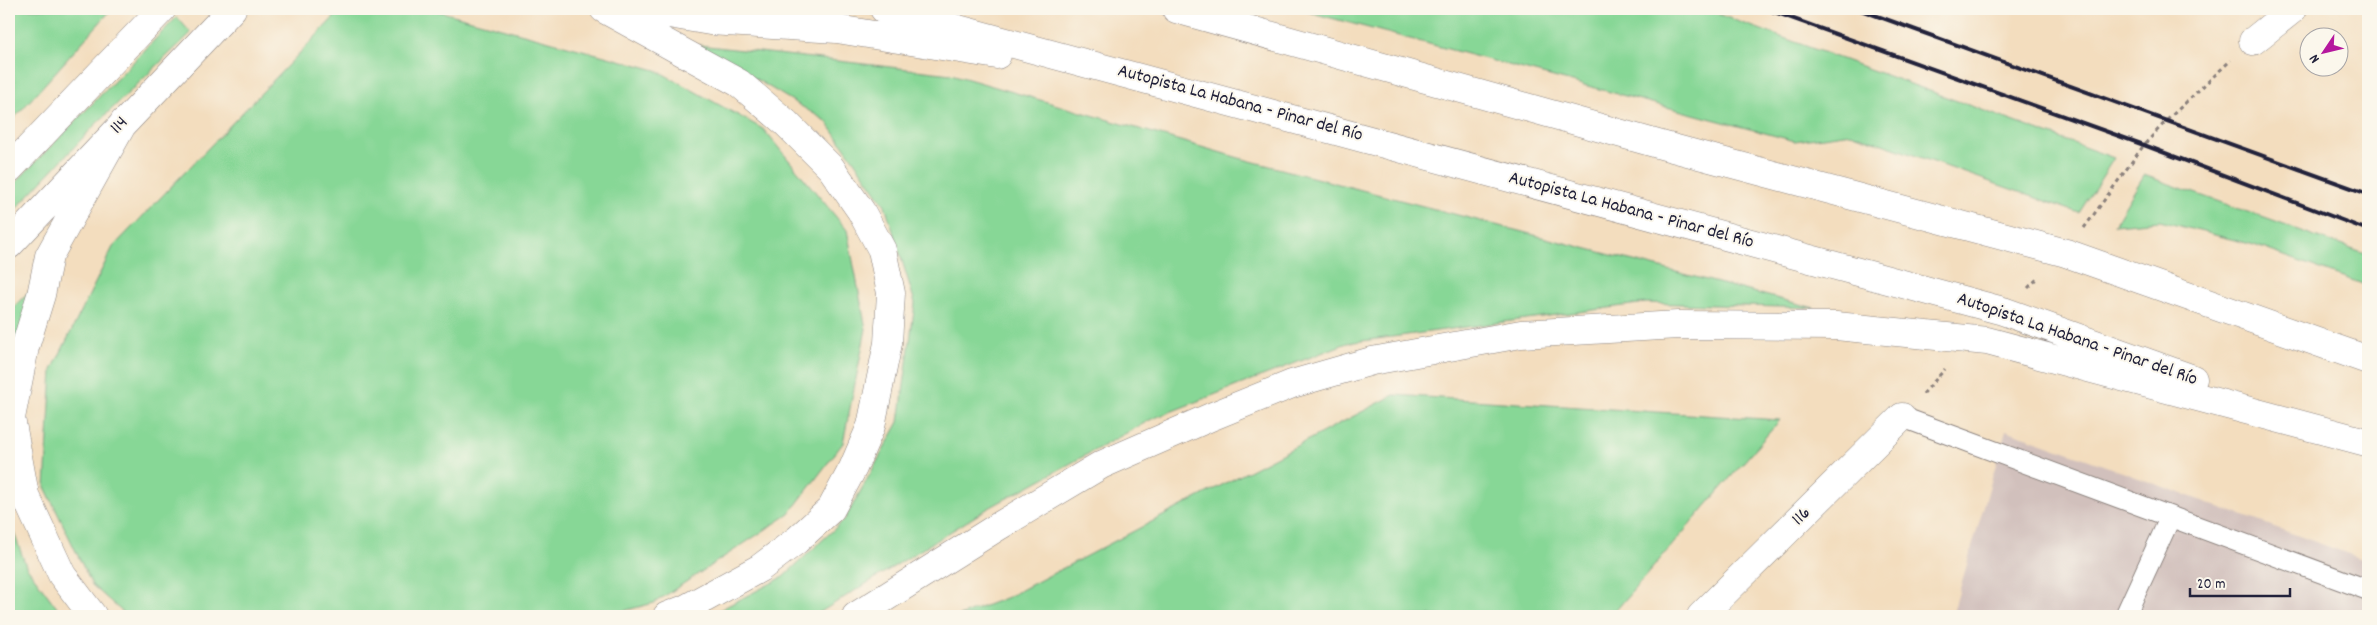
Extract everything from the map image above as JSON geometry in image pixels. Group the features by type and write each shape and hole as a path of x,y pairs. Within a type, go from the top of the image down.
{"main road":[{"path":"9,169 162,9"},
{"name":"114","path":"9,245 232,9"},
{"path":"604,9 739,83 786,123 831,168 861,211 882,250 891,293 888,343 871,426 831,509 797,540 760,568 685,609 667,616"},
{"path":"639,9 710,21 836,29 1149,79"},
{"name":"Autopista La Habana - Pinar del Río","path":"884,9 2003,311 2367,443"},
{"path":"1176,9 1665,146 2066,253 2368,360"},
{"path":"2253,41 2293,9"},
{"path":"93,616 62,575 25,495 11,418 25,347 41,295 49,256 124,122"},
{"path":"856,616 999,526 1101,465 1213,416 1292,384 1372,361 1521,334 1678,325 1836,326 1986,341 2367,443"},
{"name":"116","path":"1701,616 1902,417"}],"lane":[{"path":"1902,417 2368,590"},
{"path":"2125,616 2170,518"}],"shaded area":[{"path":"2006,430 2368,561 2368,616 1952,616"}],"green space":[{"path":"9,9 112,9 9,124"},
{"path":"342,9 431,9 656,70 763,129 847,230 866,329 843,443 789,514 654,603 604,616 127,616 92,585 45,487 52,370 113,247"},
{"path":"1297,9 1704,9 2114,158 2079,213 1851,133 1795,141"},
{"path":"177,17 191,33 94,126 9,216 9,189"},
{"path":"699,45 951,74 1239,158 1814,308 1646,303 1347,343 1152,419 987,509 814,616 708,616 783,577 845,519 899,422 915,303 885,205 826,121"},
{"path":"2144,175 2368,255 2368,286 2254,245 2160,221 2114,225"},
{"path":"36,285 9,365 9,313"},
{"path":"1394,395 1780,420 1611,616 959,616 1008,597"},
{"path":"9,519 26,566 63,616 9,616"}],"railway":[{"path":"1766,9 2144,145 2368,230"},
{"path":"1858,9 2368,194"}]}
